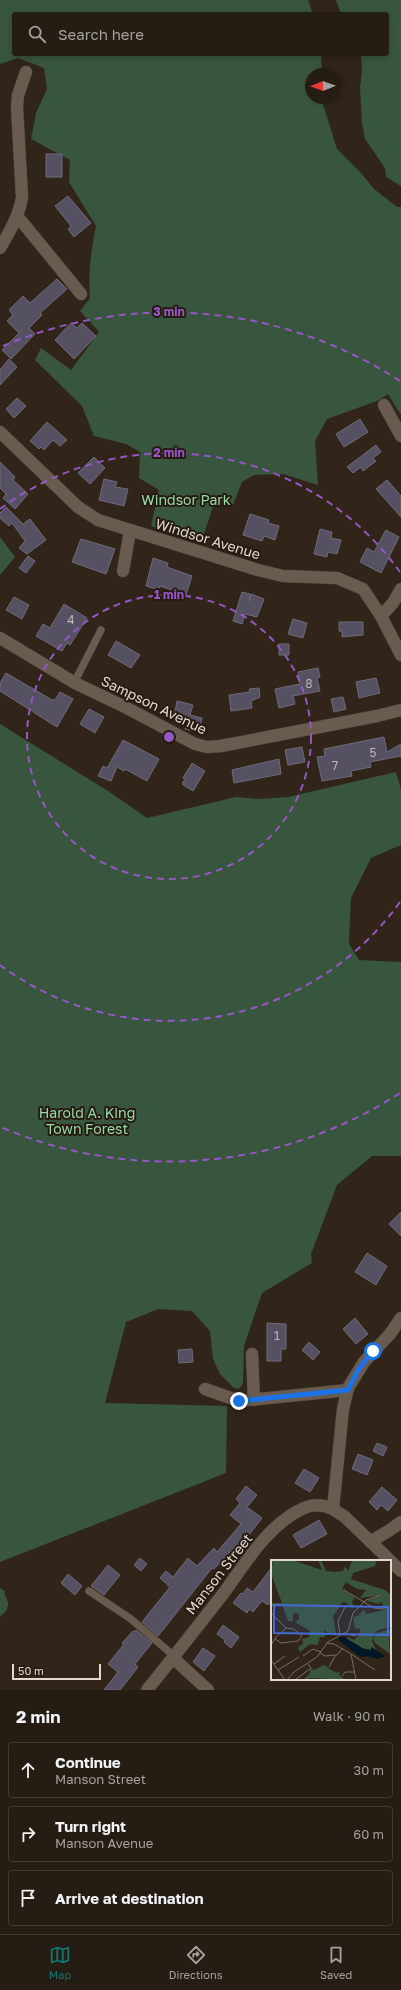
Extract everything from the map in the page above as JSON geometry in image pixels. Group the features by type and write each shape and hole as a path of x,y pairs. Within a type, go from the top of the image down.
{"street":[{"path":"0,248 18,217 22,197 16,107 26,72"},
{"path":"18,217 81,294"},
{"path":"384,405 401,436"},
{"name":"Windsor Avenue","path":"0,432 78,507 98,520 273,574 295,577 328,577 346,580 363,589 381,616 401,655"},
{"path":"123,571 130,531"},
{"path":"381,616 393,603 401,589"},
{"name":"Sampson Avenue","path":"0,638 74,682 123,706 182,738 195,744 207,747 221,746 401,710"},
{"path":"389,1560 345,1517 333,1510 343,1409 348,1390 364,1362 390,1334 401,1318"},
{"path":"252,1354 254,1400"},
{"path":"205,1389 239,1401 348,1390"},
{"name":"Manson Street","path":"147,1690 252,1554 283,1521 304,1508 320,1506 333,1510"},
{"path":"370,1542 401,1522"},
{"path":"391,1562 401,1571"},
{"path":"173,1657 208,1690"}],"lane":[{"path":"74,682 101,630"},
{"path":"89,1591 131,1619 173,1657"}],"green space":[{"name":"Windsor Park","path":"0,0 308,0 312,12 12,12 12,56 321,56 322,68 305,68 305,104 323,104 337,149 361,173 374,189 397,207 401,207 401,415 388,394 377,401 327,419 315,441 318,485 283,474 254,475 242,482 233,505 215,501 201,543 151,526 159,490 139,478 140,452 126,444 94,436 82,406 35,360 41,348 71,370 99,332 80,311 90,298 90,262 96,226 69,182 70,160 31,139 36,113 47,89 44,68 18,58 0,64"},
{"path":"336,0 401,0 401,186 386,177 385,168 365,139 362,123 360,87 362,71 361,56 389,56 389,12 340,12"},
{"path":"0,537 15,557 0,575"},
{"name":"Harold A. King Town Forest","path":"0,724 108,791 147,818 236,797 259,799 288,797 396,772 401,789 401,845 371,858 351,898 349,944 359,960 401,962 401,1156 372,1156 337,1185 311,1254 312,1263 262,1293 244,1346 243,1383 239,1389 234,1388 220,1374 213,1359 210,1331 192,1311 158,1309 126,1322 105,1403 227,1406 226,1473 0,1562"},
{"path":"0,1588 6,1592 4,1593 8,1606 6,1611 0,1617"}],"building":[{"path":"46,154 62,154 62,177 46,177"},
{"path":"68,196 91,223 74,237 68,229 71,226 55,206"},
{"path":"57,279 67,289 40,313 42,315 29,328 35,334 11,359 2,350 19,333 7,321 13,315 9,310 23,296 30,303"},
{"path":"71,323 77,328 82,323 96,336 74,359 55,340"},
{"path":"9,359 17,367 0,385 0,370"},
{"path":"17,398 26,406 14,418 6,409"},
{"path":"360,419 368,432 344,447 336,434"},
{"path":"47,422 67,440 60,446 53,440 44,450 41,447 39,449 30,441"},
{"path":"376,445 381,452 373,458 376,461 363,471 361,467 353,473 347,467"},
{"path":"94,457 105,468 90,484 78,473"},
{"path":"0,462 15,477 13,480 28,494 15,509 3,498 6,494 0,488"},
{"path":"104,479 117,482 115,487 128,489 124,506 99,500"},
{"path":"387,480 401,496 401,517 376,489"},
{"path":"6,507 23,524 30,519 46,540 27,554 19,548 25,541 12,523 9,526 0,518 0,513"},
{"path":"250,514 269,520 268,523 279,526 275,540 264,536 262,541 243,535"},
{"path":"320,529 332,532 331,538 341,540 337,554 328,552 327,557 314,554"},
{"path":"386,530 399,537 381,573 360,562 367,548 374,552"},
{"path":"81,539 115,549 106,574 72,562"},
{"path":"28,556 35,561 26,573 19,568"},
{"path":"153,558 168,563 167,567 192,576 186,595 160,586 159,590 146,586"},
{"path":"242,592 250,594 249,601 251,594 264,599 257,617 245,614 242,624 233,621"},
{"path":"14,597 29,605 22,619 6,610"},
{"path":"64,604 87,618 70,645 67,643 62,651 36,636 43,624 50,628"},
{"path":"293,619 307,623 303,638 288,634"},
{"path":"339,622 363,622 363,635 342,637 342,631 339,631"},
{"path":"116,641 140,655 131,668 108,655"},
{"path":"279,644 289,644 289,655 279,655"},
{"path":"318,668 320,677 317,678 320,691 293,696 295,704 279,708 275,689 300,684 298,672"},
{"path":"6,673 52,700 55,700 60,692 73,699 57,727 0,691 0,683"},
{"path":"376,678 380,693 359,698 356,682"},
{"path":"259,688 260,697 251,701 252,708 231,711 229,695 250,692 249,689"},
{"path":"343,697 346,709 334,712 331,699"},
{"path":"177,701 193,705 190,715 202,718 199,732 185,729 187,720 174,717"},
{"path":"89,709 104,717 95,733 80,724"},
{"path":"384,737 387,752 401,744 401,756 370,762 371,767 351,771 352,776 322,781 317,757 325,756 324,749"},
{"path":"123,740 159,759 147,781 125,769 124,771 117,767 111,781 98,776 103,766 107,768"},
{"path":"302,747 305,762 288,765 285,750"},
{"path":"279,759 281,774 234,783 232,770"},
{"path":"192,763 205,771 193,791 182,784 185,779 183,778"},
{"path":"401,1212 401,1236 389,1224"},
{"path":"367,1253 387,1266 376,1285 355,1272"},
{"path":"355,1318 368,1334 356,1344 343,1329"},
{"path":"267,1323 286,1324 286,1349 281,1349 281,1361 267,1361"},
{"path":"309,1342 320,1352 313,1360 302,1350"},
{"path":"192,1349 193,1362 179,1363 178,1350"},
{"path":"377,1443 387,1447 383,1456 373,1451"},
{"path":"358,1454 373,1460 367,1475 352,1469"},
{"path":"304,1469 319,1478 310,1492 295,1483"},
{"path":"246,1486 257,1495 247,1507 262,1518 235,1553 232,1550 214,1569 212,1568 158,1636 142,1622 170,1587 160,1578 166,1571 173,1577 188,1558 197,1566 214,1548 217,1552 241,1524 230,1515 240,1503 236,1499"},
{"path":"382,1487 397,1500 388,1511 381,1505 377,1510 369,1502"},
{"path":"319,1520 327,1534 301,1548 293,1535"},
{"path":"140,1558 147,1564 141,1571 134,1565"},
{"path":"108,1565 120,1575 104,1595 91,1586"},
{"path":"271,1568 271,1601 268,1605 262,1601 253,1612 249,1609 247,1613 233,1603 247,1588 253,1592"},
{"path":"68,1574 82,1586 75,1595 61,1583"},
{"path":"223,1625 239,1637 231,1648 224,1642 225,1640 217,1634"},
{"path":"136,1630 152,1643 135,1664 138,1667 120,1690 104,1690 118,1672 108,1664 124,1644 122,1643 133,1631 134,1632"},
{"path":"203,1648 215,1656 204,1671 193,1662"}],"route":[{"path":"239,1401 348,1390 358,1370 373,1351"}]}
